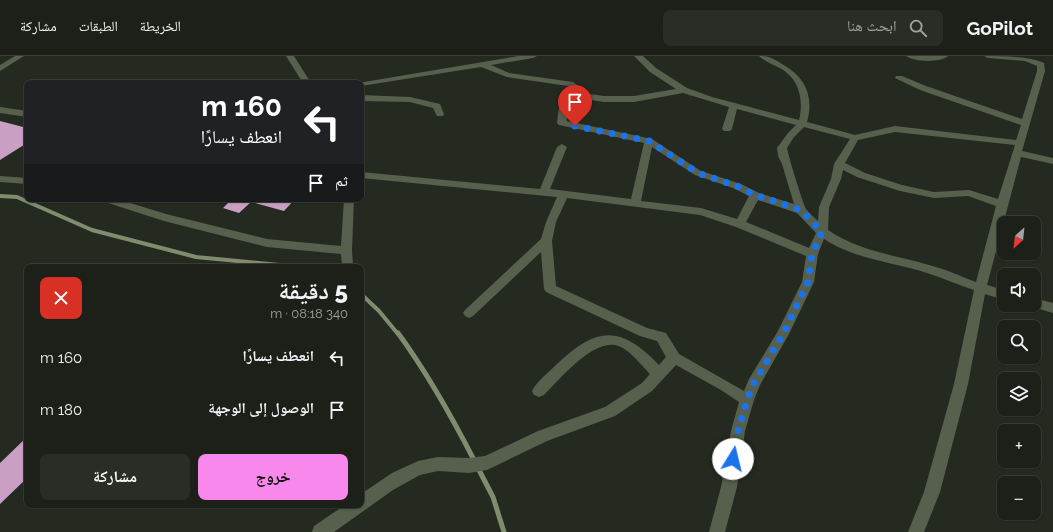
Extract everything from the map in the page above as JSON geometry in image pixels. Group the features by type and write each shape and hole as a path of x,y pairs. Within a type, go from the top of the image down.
{"street":[{"path":"0,69 20,56"},
{"path":"288,56 306,80"},
{"path":"364,84 533,56"},
{"path":"638,56 653,70 684,90 855,138 895,129 1018,148 1053,162"},
{"path":"762,56 791,72 795,77 805,100 806,109 802,124 791,135 782,148 783,156 787,164 801,210 822,232 837,242 862,252 929,269 980,288 997,292"},
{"path":"910,56 937,59 944,56"},
{"path":"916,532 932,492 962,384 980,288 1002,204 1041,71 1041,65 1031,60 988,56"},
{"path":"483,65 507,74 570,84 579,89 577,95 563,107 562,124 649,141 698,173 737,186 755,195 801,210"},
{"path":"899,78 923,88 1026,123"},
{"path":"577,95 604,99 634,99 680,92 684,90"},
{"path":"364,98 420,100 430,102 437,106 440,114"},
{"path":"727,129 734,105"},
{"path":"2,111 24,114"},
{"path":"717,532 729,486 738,431 747,400 754,383 783,334 808,282 812,254 822,232 824,207 836,179 840,164 855,138"},
{"path":"635,204 649,141"},
{"path":"544,192 562,147"},
{"path":"840,164 861,175 900,188 934,195 969,193 1002,204"},
{"path":"364,175 563,194 701,212 740,224 812,254"},
{"path":"0,179 24,181"},
{"path":"563,194 551,222 546,241 550,289 644,332 661,337 674,358 726,386 747,400"},
{"path":"740,224 755,195"},
{"path":"116,202 164,217 267,243 346,250"},
{"path":"347,264 346,250 349,202"},
{"path":"469,313 546,241"},
{"path":"1041,305 1053,308"},
{"path":"539,391 581,351 600,341 608,339 616,340 628,346 642,357 658,374"},
{"path":"364,501 411,471 436,464 477,466 543,436 610,412 647,387 674,358"},
{"path":"320,532 354,508"}],"building":[{"path":"0,121 24,127 24,145 0,160"},
{"path":"229,202 251,202 239,213 223,208"},
{"path":"251,202 292,202 284,211"},
{"path":"24,440 24,481 0,504 0,463"}],"waterway":[{"path":"0,196 17,197 24,200"},
{"path":"28,202 92,230 196,257 269,264"},
{"path":"364,297 379,311 398,334"},
{"path":"398,333 439,396 475,462"},
{"path":"478,468 493,497 504,532"}],"route":[{"path":"575,126 649,141 698,173 737,186 755,195 801,210 822,232 812,254 808,282 791,319 754,383 747,400 738,431 733,459"}]}
